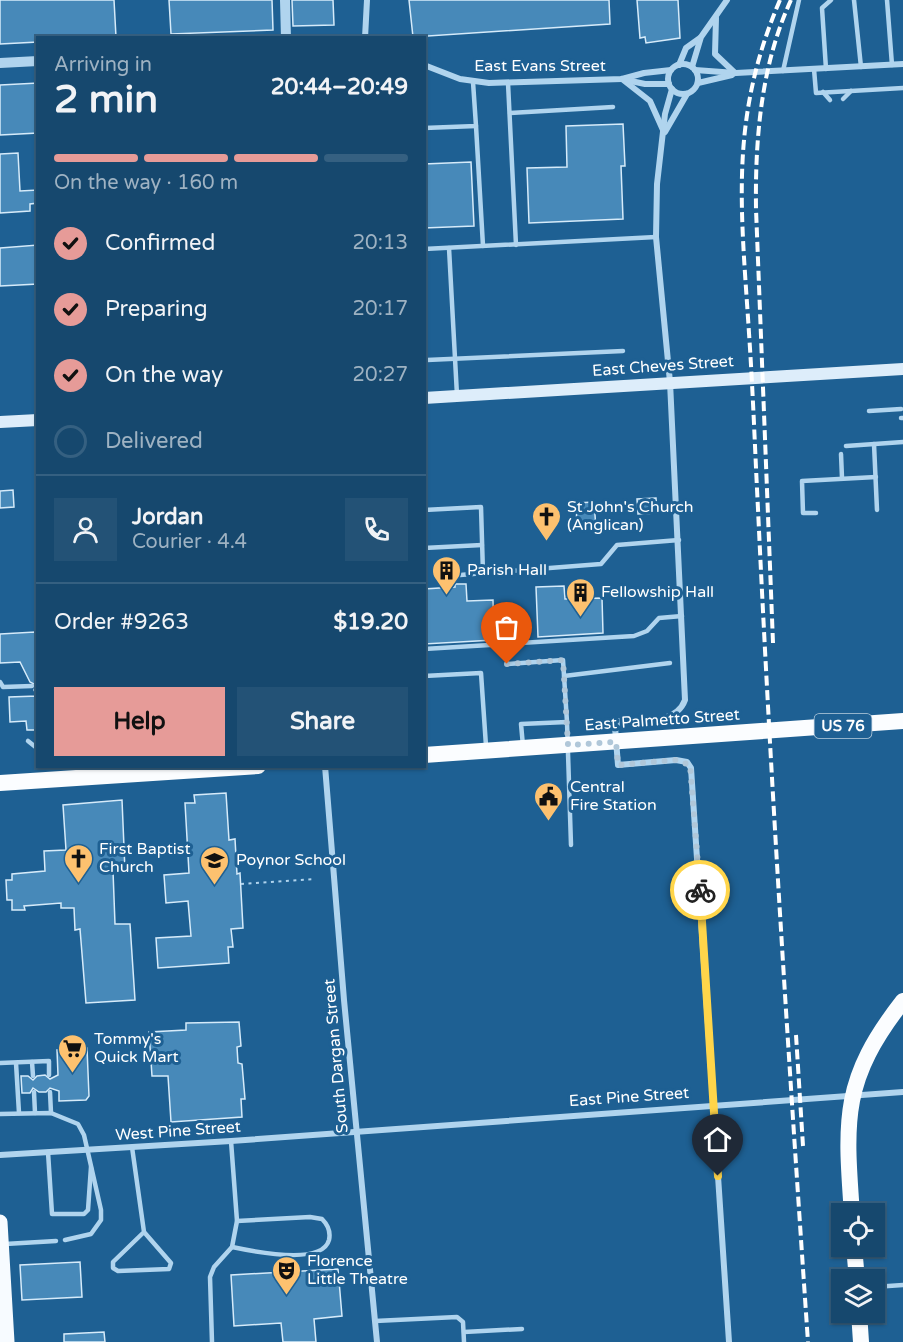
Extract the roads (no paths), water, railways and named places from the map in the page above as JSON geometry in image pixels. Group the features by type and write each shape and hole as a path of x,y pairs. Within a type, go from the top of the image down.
{"highway":[{"name":"East Palmetto Street","path":"426,755 903,721"},
{"path":"0,783 228,768"},
{"path":"851,1203 848,1156 851,1095 864,1058 903,1001"},
{"path":"860,1323 861,1342"}],"main road":[{"name":"East Cheves Street","path":"426,398 903,369"},
{"path":"0,422 36,420"},
{"path":"0,1222 8,1342"}],"street":[{"path":"285,0 286,36"},
{"path":"365,36 367,0"},
{"path":"727,0 701,37 686,48 679,64 671,70 657,184 656,237 670,382 683,616 686,683 683,705 667,717 619,721 616,723 616,742 618,765 675,760 687,762 691,768 729,1342"},
{"path":"717,15 715,54 736,74"},
{"path":"698,83 693,68 701,37"},
{"path":"0,63 36,61"},
{"path":"679,64 736,74"},
{"path":"664,133 687,94 694,90 698,83 736,74 903,64"},
{"name":"East Evans Street","path":"426,66 448,76 473,81 508,83 622,79 644,73 671,70"},
{"path":"622,79 650,101 664,133"},
{"name":"East Evans Street","path":"622,79 670,86"},
{"path":"670,86 679,94 687,94"},
{"name":"South Dargan Street","path":"326,768 377,1342"},
{"name":"East Pine Street","path":"357,1131 903,1092"},
{"name":"West Pine Street","path":"0,1155 357,1131"}],"lane":[{"path":"783,71 799,0"},
{"path":"826,69 822,8 831,0"},
{"path":"854,0 861,67"},
{"path":"887,0 892,65"},
{"path":"814,69 816,93 903,88"},
{"path":"473,81 483,246"},
{"path":"508,83 516,244"},
{"path":"843,99 851,91"},
{"path":"823,92 830,100"},
{"path":"510,113 613,107"},
{"path":"426,128 476,126"},
{"path":"426,249 656,237"},
{"path":"449,248 457,396"},
{"path":"427,360 623,351"},
{"path":"869,411 901,409"},
{"path":"846,446 903,442"},
{"path":"874,444 877,510"},
{"path":"841,454 843,478"},
{"path":"816,513 803,513 802,481 876,477"},
{"path":"426,510 481,507 483,573"},
{"path":"460,575 602,564 617,545 679,540"},
{"path":"426,548 482,545"},
{"path":"426,649 634,636 647,631 659,618 683,616"},
{"path":"495,644 508,636"},
{"path":"521,636 528,642"},
{"path":"507,664 563,660 571,845"},
{"path":"564,676 670,663"},
{"path":"426,676 481,673 487,751"},
{"path":"0,682 3,687 32,686"},
{"path":"523,748 521,724 567,722"},
{"path":"28,741 36,747"},
{"path":"0,1064 49,1061 49,1075"},
{"path":"32,1062 33,1076"},
{"path":"16,1063 18,1113"},
{"path":"34,1092 35,1113"},
{"path":"50,1092 51,1113"},
{"path":"0,1114 51,1113 78,1124 88,1150 101,1220 91,1234 65,1240"},
{"path":"212,1342 210,1277 214,1267 232,1247 237,1221 231,1141"},
{"path":"132,1147 144,1232 171,1263 169,1269 118,1271 113,1268 113,1262 144,1232"},
{"path":"48,1152 51,1214 84,1214 88,1210 91,1165"},
{"path":"232,1247 263,1254 304,1255 324,1248 330,1232 322,1219 310,1217 237,1221"},
{"path":"1,1244 56,1241"},
{"path":"885,1286 903,1285"},
{"path":"375,1321 457,1317 463,1322 464,1342"},
{"path":"464,1332 522,1329"}],"railway":[{"path":"780,0 764,43 753,85 742,164 742,204 787,1030 808,1342"},
{"path":"773,643 756,183 759,129 766,76 791,0"},
{"path":"796,1035 803,1146"}],"place":[{"name":"St John's Church (Anglican)","path":"546,542"},
{"name":"Parish Hall","path":"446,596"},
{"name":"Fellowship Hall","path":"580,618"},
{"name":"Central Fire Station","path":"549,822"},
{"name":"First Baptist Church","path":"78,884"},
{"name":"Poynor School","path":"215,886"},
{"name":"Tommy's Quick Mart","path":"73,1074"},
{"name":"Florence Little Theatre","path":"286,1296"}]}
